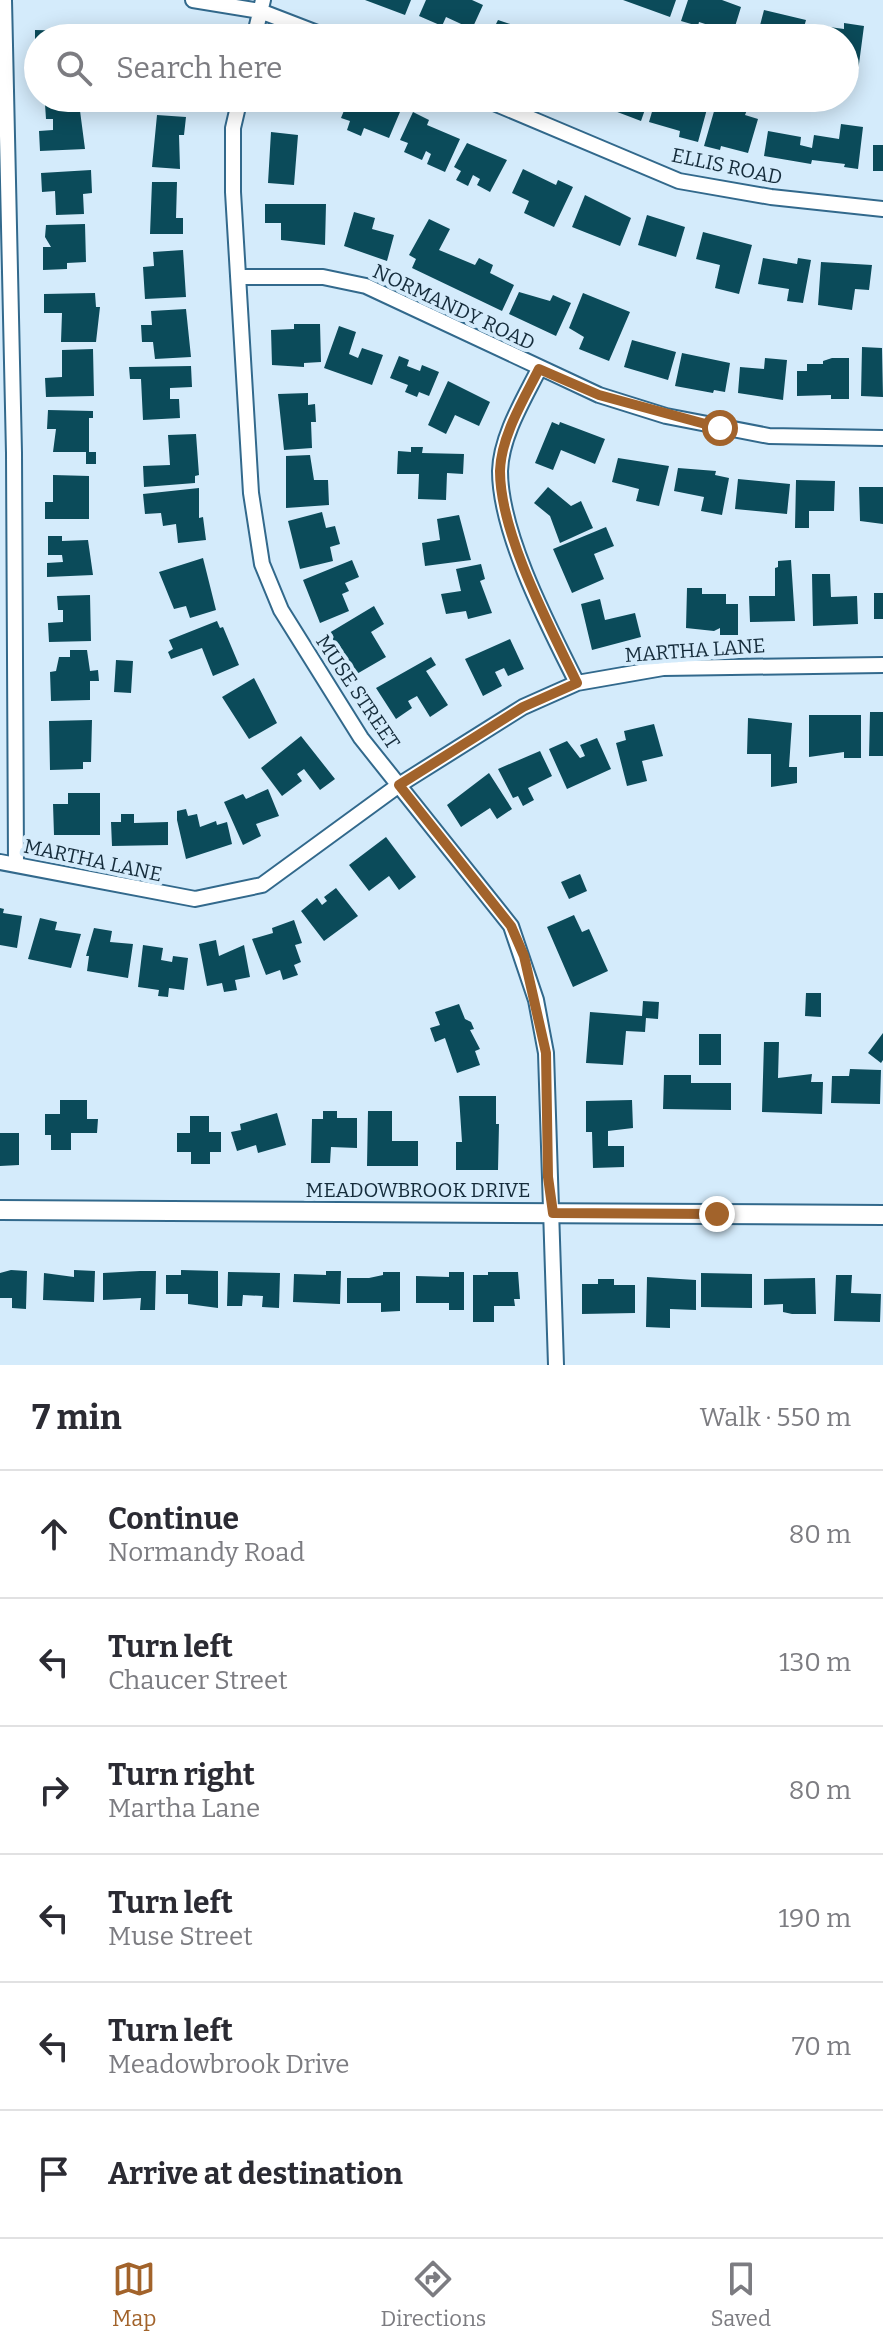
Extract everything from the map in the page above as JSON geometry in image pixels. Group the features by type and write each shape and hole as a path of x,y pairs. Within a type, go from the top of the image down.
{"main road":[{"name":"MEADOWBROOK DRIVE","path":"0,1210 883,1215"}],"street":[{"path":"4,0 7,453 16,863"},
{"path":"193,0 262,5 301,24"},
{"name":"MUSE STREET","path":"238,112 233,144 238,277 251,493 262,564 281,610 361,738 511,926 524,956 546,1053 556,1365"},
{"name":"ELLIS ROAD","path":"515,112 679,181 771,197 883,209"},
{"name":"NORMANDY ROAD","path":"238,277 323,277 366,286 599,395 720,428 769,436 883,438"},
{"path":"539,369 513,421 500,470 507,510 530,587 577,683"},
{"name":"MARTHA LANE","path":"0,862 195,899 262,885 399,785 523,707 577,683 663,668 883,665"}],"building":[{"path":"365,0 411,0 405,15"},
{"path":"426,0 472,0 483,5 474,24 461,24 446,17 443,24 437,24 419,16"},
{"path":"623,0 676,0 670,17"},
{"path":"688,0 722,0 741,7 736,24 691,24 681,21"},
{"path":"764,10 806,20 805,24 760,24"},
{"path":"859,25 864,26 859,64"},
{"path":"46,112 80,112 85,149 40,151 39,131 53,130 53,119 46,119"},
{"path":"343,112 400,112 389,138 364,128 361,136 347,130 350,121 341,118"},
{"path":"413,112 429,120 427,125 460,139 445,172 427,164 431,154 426,151 422,160 404,152 408,143 400,140"},
{"path":"617,112 644,112 641,121"},
{"path":"652,112 706,112 698,142 679,137 680,131 649,122"},
{"path":"714,112 746,112 745,115 758,119 748,153 721,146 720,150 704,146"},
{"path":"157,115 186,117 184,135 179,135 180,169 152,167"},
{"path":"841,124 863,127 858,169 844,167 845,164 812,160 811,164 764,156 768,131 801,137 800,145 812,148 814,135 839,139"},
{"path":"271,132 298,135 294,185 268,183"},
{"path":"467,143 507,160 490,192 477,185 480,179 473,175 468,186 456,180 461,171 454,167"},
{"path":"873,145 883,145 883,171 873,171"},
{"path":"523,169 556,185 558,180 573,187 554,227 524,213 529,201 512,193"},
{"path":"91,170 92,193 83,194 84,214 56,215 55,191 42,192 41,173"},
{"path":"152,182 177,182 176,218 183,218 183,234 150,234"},
{"path":"585,195 631,218 620,246 572,227"},
{"path":"265,204 326,204 325,245 281,240 281,223 265,223"},
{"path":"354,212 375,218 372,229 394,235 387,261 344,246"},
{"path":"647,215 685,227 676,257 638,245"},
{"path":"429,219 450,229 439,250 475,265 479,258 493,265 490,273 514,285 502,311 412,268 416,259 409,255"},
{"path":"85,224 86,262 67,263 67,269 43,270 43,247 51,247 45,237 46,225"},
{"path":"703,232 752,245 739,294 715,288 720,265 696,259"},
{"path":"183,250 186,297 145,299 143,267 154,266 153,252"},
{"path":"763,258 797,264 798,258 811,260 803,303 787,301 789,289 758,284"},
{"path":"821,262 872,265 869,290 855,289 852,310 818,305"},
{"path":"519,292 550,301 553,295 571,303 556,336 509,314"},
{"path":"95,293 96,307 100,307 96,342 61,342 62,313 44,313 44,294"},
{"path":"583,293 630,312 609,361 579,349 584,337 569,328"},
{"path":"186,309 191,357 155,359 153,342 142,342 141,325 152,325 151,311"},
{"path":"294,324 320,324 321,362 304,363 304,367 272,365 271,330 294,329"},
{"path":"339,326 356,332 349,354 358,358 362,348 383,355 372,385 324,368"},
{"path":"632,340 676,352 668,380 624,367"},
{"path":"862,347 882,348 883,397 861,396"},
{"path":"93,349 94,396 46,397 45,378 62,377 62,350"},
{"path":"682,353 730,363 725,392 714,390 713,393 675,386"},
{"path":"399,356 409,360 407,366 420,371 422,365 439,372 429,396 419,392 417,397 405,392 408,385 390,378"},
{"path":"765,358 787,360 783,400 738,393 740,367 764,369"},
{"path":"849,358 849,399 831,399 831,395 797,396 797,371 807,371 807,364 823,364 823,361"},
{"path":"191,366 192,387 170,388 170,399 179,399 180,418 143,420 141,379 130,379 129,367"},
{"path":"448,381 490,402 479,426 455,415 446,434 428,425"},
{"path":"308,393 308,405 315,404 316,422 311,422 312,448 284,450 278,394"},
{"path":"48,410 93,411 93,418 89,418 89,452 96,452 96,464 86,464 86,452 53,452 56,429 47,429"},
{"path":"552,422 559,425 560,422 605,439 595,464 561,450 553,470 535,463"},
{"path":"196,434 199,475 195,476 195,483 144,487 143,466 170,465 168,435"},
{"path":"411,447 423,447 422,453 464,454 463,474 447,473 446,500 418,499 419,474 397,474 398,451 411,452"},
{"path":"310,455 314,480 328,480 329,505 286,508 286,456"},
{"path":"618,458 669,466 659,506 636,501 639,489 612,482"},
{"path":"678,468 716,471 715,475 729,478 722,515 701,511 704,497 674,491"},
{"path":"53,475 89,476 89,519 45,519 45,502 53,502"},
{"path":"738,479 790,484 787,514 735,509"},
{"path":"796,480 835,481 834,511 809,511 809,528 795,528"},
{"path":"548,487 571,506 581,501 593,528 560,543 550,516 534,503"},
{"path":"859,487 883,487 883,524 860,521"},
{"path":"199,488 199,518 203,517 206,540 178,543 176,524 163,526 161,513 145,514 143,494"},
{"path":"322,512 326,528 335,526 340,544 330,547 333,561 300,569 288,521"},
{"path":"459,515 471,560 425,566 422,543 440,540 437,519"},
{"path":"606,527 614,546 594,554 604,579 572,593 553,549"},
{"path":"48,536 62,536 62,541 88,540 93,575 47,577 47,563 63,562 62,555 48,555"},
{"path":"203,558 216,610 190,618 186,606 174,609 159,572"},
{"path":"352,560 359,577 345,583 349,591 342,594 349,611 320,623 303,580"},
{"path":"791,560 795,621 750,622 749,596 775,596 778,561"},
{"path":"481,564 485,579 480,581 492,613 468,619 466,611 446,614 441,594 461,591 456,569"},
{"path":"812,574 830,574 831,597 857,596 858,624 813,626"},
{"path":"687,588 702,588 702,594 726,594 726,604 738,604 738,635 720,635 720,628 714,631 686,628"},
{"path":"874,593 883,593 883,619 874,619"},
{"path":"90,595 91,641 49,642 48,623 63,622 63,610 58,610 57,596"},
{"path":"600,599 605,620 635,613 641,637 592,650 581,604"},
{"path":"374,606 384,624 371,632 386,657 355,675 329,633"},
{"path":"217,621 220,628 223,627 239,665 213,676 202,648 171,659 168,652 173,649 169,640"},
{"path":"510,639 524,669 508,676 504,668 495,672 502,686 483,696 465,659"},
{"path":"70,650 87,650 90,671 98,670 99,681 90,681 90,700 51,701 50,672 56,671 59,657 70,657"},
{"path":"431,657 436,665 426,671 448,705 430,717 417,696 408,701 412,708 396,719 376,688"},
{"path":"116,660 133,661 131,693 114,692"},
{"path":"254,678 277,723 249,739 222,697"},
{"path":"870,712 883,712 883,756 869,756"},
{"path":"809,715 861,715 861,758 844,758 844,752 809,757"},
{"path":"748,718 792,723 789,767 797,767 797,783 771,787 771,754 747,754"},
{"path":"92,720 91,762 83,762 83,769 50,770 49,721"},
{"path":"654,724 663,756 642,761 647,781 627,786 616,743 626,740 624,731"},
{"path":"301,736 335,779 320,790 304,769 297,774 302,781 282,796 261,768"},
{"path":"597,738 611,769 567,789 549,749 567,741 580,758 585,756 580,745"},
{"path":"540,751 552,776 528,788 534,800 523,806 518,796 513,798 498,769"},
{"path":"489,773 512,809 497,819 490,808 461,827 447,805"},
{"path":"268,789 279,816 256,824 261,836 243,845 224,802 243,794 246,799"},
{"path":"68,793 100,793 100,835 54,835 53,804 68,804"},
{"path":"186,809 188,816 197,814 200,827 216,821 217,825 227,822 232,844 186,859 177,811"},
{"path":"121,814 134,814 134,823 168,822 168,845 112,846 111,822 121,822"},
{"path":"386,837 416,877 399,890 389,876 369,891 349,865"},
{"path":"580,874 587,891 569,899 561,882"},
{"path":"336,888 358,916 324,941 301,911 317,898 322,905 327,901 324,897"},
{"path":"0,908 4,909 3,913 22,916 17,948 0,945"},
{"path":"574,915 582,932 589,929 608,971 573,987 547,927"},
{"path":"40,918 57,922 55,930 81,934 71,968 28,959"},
{"path":"294,920 302,943 295,945 301,962 294,965 298,975 283,980 280,970 266,975 252,939 273,933 272,928"},
{"path":"94,928 112,931 110,942 133,944 128,978 87,971 89,956 86,956"},
{"path":"216,940 219,956 244,945 250,977 235,980 237,990 224,992 222,983 207,986 199,944"},
{"path":"143,945 163,948 161,960 172,962 173,956 188,958 184,990 169,988 168,997 158,996 159,990 138,987"},
{"path":"806,993 821,993 821,1017 805,1016"},
{"path":"643,1001 659,1002 658,1019 646,1018 645,1032 626,1031 623,1065 586,1063 590,1012 642,1016"},
{"path":"459,1004 465,1019 471,1022 474,1029 470,1030 480,1049 475,1051 480,1065 457,1073 445,1038 435,1042 430,1028 440,1025 435,1012"},
{"path":"883,1033 883,1060 881,1063 868,1053"},
{"path":"699,1034 721,1034 721,1065 699,1065"},
{"path":"764,1042 779,1042 778,1078 812,1074 811,1082 823,1082 822,1114 762,1112"},
{"path":"850,1069 881,1070 880,1104 831,1103 832,1076 849,1076"},
{"path":"664,1075 691,1075 691,1083 731,1083 731,1110 663,1109"},
{"path":"459,1096 496,1096 498,1170 456,1170 456,1142 462,1142"},
{"path":"60,1100 87,1100 87,1119 98,1119 97,1133 71,1133 71,1150 51,1150 51,1135 45,1135 45,1114 60,1114"},
{"path":"632,1100 633,1128 608,1131 608,1146 624,1146 624,1167 593,1168 592,1132 586,1132 586,1101"},
{"path":"323,1111 337,1111 337,1118 357,1118 357,1148 331,1147 330,1163 311,1163 312,1119 323,1119"},
{"path":"368,1111 392,1111 392,1141 418,1141 418,1166 367,1166"},
{"path":"277,1113 286,1145 258,1153 256,1145 237,1151 231,1132 241,1130 240,1124"},
{"path":"190,1116 209,1116 209,1132 221,1132 221,1152 210,1152 210,1164 191,1164 191,1152 177,1152 177,1133 190,1133"},
{"path":"0,1133 19,1133 19,1165 0,1166"},
{"path":"74,1270 95,1271 94,1302 43,1300 44,1273 74,1277"},
{"path":"181,1270 218,1271 218,1308 188,1304 188,1294 166,1294 166,1275 181,1275"},
{"path":"27,1271 26,1309 12,1308 12,1298 0,1298 0,1273"},
{"path":"156,1271 155,1310 140,1310 141,1298 103,1300 103,1273"},
{"path":"326,1271 341,1271 340,1304 293,1302 294,1274 326,1275"},
{"path":"228,1272 280,1273 279,1308 262,1307 263,1296 243,1295 242,1306 227,1306"},
{"path":"383,1272 400,1272 400,1311 381,1312 381,1303 347,1303 347,1278 369,1278 383,1275"},
{"path":"449,1272 464,1272 464,1310 449,1310 449,1303 416,1303 416,1276 449,1277"},
{"path":"488,1272 518,1272 520,1299 514,1299 515,1306 494,1306 494,1322 473,1322 473,1275 488,1275"},
{"path":"701,1273 752,1274 752,1308 701,1307"},
{"path":"836,1275 852,1275 851,1293 881,1294 880,1322 834,1321"},
{"path":"647,1277 696,1280 696,1310 670,1309 670,1328 646,1327"},
{"path":"815,1278 816,1314 783,1312 783,1304 764,1305 764,1279"},
{"path":"598,1279 614,1279 614,1285 635,1285 635,1313 582,1314 582,1284 598,1284"}],"route":[{"path":"717,1214 553,1213 548,1177 546,1053 524,956 511,926 399,785 523,707 577,683 530,587 507,510 500,470 513,421 539,369 599,395 666,416 720,428"}]}
